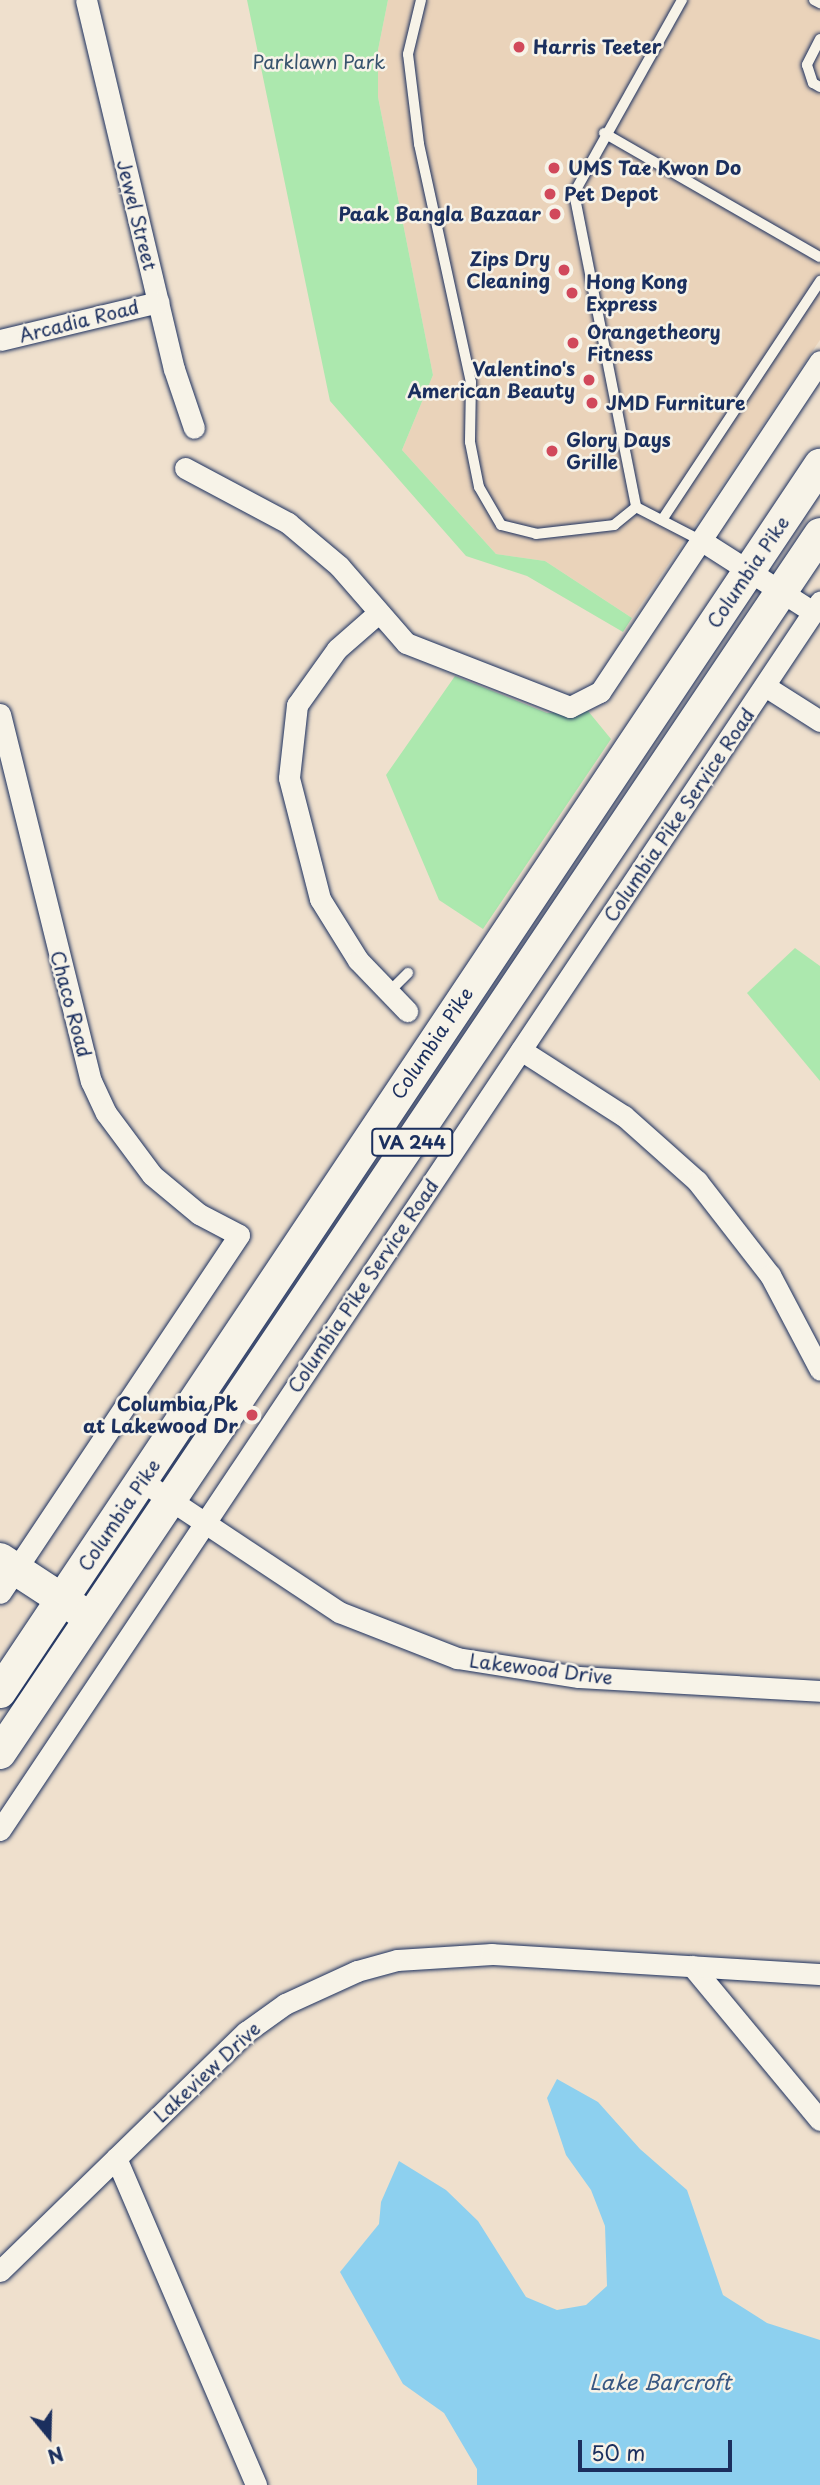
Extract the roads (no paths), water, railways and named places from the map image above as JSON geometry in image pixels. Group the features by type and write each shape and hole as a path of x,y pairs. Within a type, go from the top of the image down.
{"main road":[{"name":"Columbia Pike","path":"0,1692 820,465"},
{"name":"Columbia Pike","path":"0,1753 820,534"},
{"path":"5,1574 62,1600 90,1618"}],"street":[{"name":"Jewel Street","path":"86,0 158,302 194,428"},
{"name":"Arcadia Road","path":"0,341 158,302"},
{"path":"185,468 288,523 339,566 377,614 406,643 570,707 600,692 820,361"},
{"path":"702,541 781,592 817,607"},
{"name":"Columbia Pike Service Road","path":"0,1830 817,607"},
{"path":"377,614 337,649 297,705 289,778 320,899 358,960 407,1011"},
{"path":"765,686 820,721"},
{"name":"Chaco Road","path":"0,713 59,958 101,1103 126,1145 152,1175 200,1214 239,1235 5,1574"},
{"path":"521,1051 624,1116 697,1181 770,1275 820,1370"},
{"name":"Lakewood Drive","path":"142,1481 204,1525 339,1612 457,1658 579,1677 813,1689"},
{"name":"Lakeview Drive","path":"0,2271 246,2032 285,2004 357,1971 397,1960 467,1954 820,1974"},
{"path":"692,1966 820,2120"},
{"path":"116,2158 256,2485"}],"lane":[{"path":"421,0 408,54 411,80 419,144 471,382 470,442 479,487 501,525 536,534 614,526 636,507"},
{"path":"636,507 574,192 604,133 682,0"},
{"path":"820,40 807,65 813,83 820,87"},
{"path":"604,133 820,257"},
{"path":"662,520 820,281"},
{"path":"636,507 702,541"},
{"path":"389,992 408,973"}],"water":[{"name":"Lake Barcroft","path":"557,2079 598,2102 640,2149 687,2190 723,2295 767,2323 820,2340 820,2485 477,2485 477,2469 444,2413 403,2384 340,2272 379,2224 381,2202 399,2161 446,2190 478,2221 526,2297 557,2310 586,2305 607,2286 605,2226 591,2190 566,2155 547,2098"}],"place":[{"name":"Harris Teeter","path":"519,47"},
{"name":"UMS Tae Kwon Do","path":"554,168"},
{"name":"Pet Depot","path":"550,194"},
{"name":"Paak Bangla Bazaar","path":"555,214"},
{"name":"Zips Dry Cleaning","path":"564,270"},
{"name":"Hong Kong Express","path":"572,293"},
{"name":"Orangetheory Fitness","path":"573,343"},
{"name":"Valentino's American Beauty","path":"589,380"},
{"name":"JMD Furniture","path":"592,403"},
{"name":"Glory Days Grille","path":"552,451"},
{"name":"Columbia Pk at Lakewood Dr","path":"252,1415"}],"park label":[{"name":"Parklawn Park","path":"319,62"}]}
